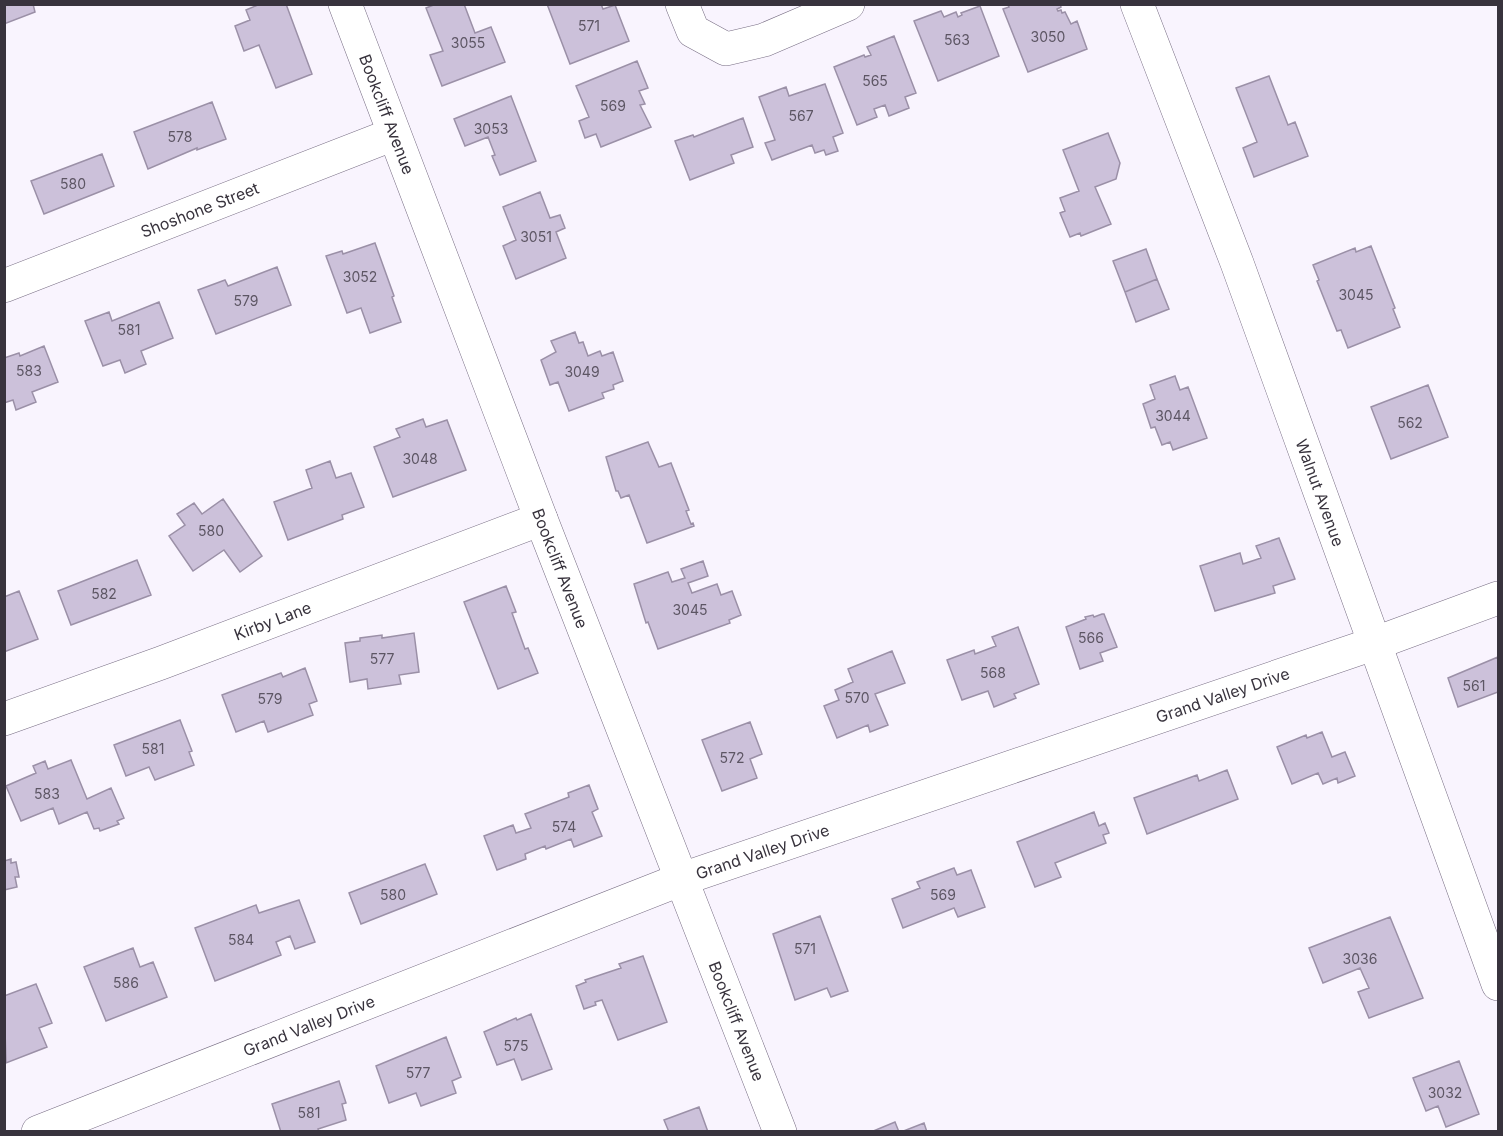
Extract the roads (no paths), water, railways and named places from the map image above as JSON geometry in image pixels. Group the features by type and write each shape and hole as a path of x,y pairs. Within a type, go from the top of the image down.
{"street":[{"name":"Bookcliff Avenue","path":"345,4 541,519 780,1131"},
{"path":"682,4 693,31 726,49 764,40 848,4"},
{"name":"Walnut Avenue","path":"1137,4 1216,207 1498,984"},
{"name":"Shoshone Street","path":"4,286 394,134"},
{"name":"Kirby Lane","path":"4,719 161,663 541,519"},
{"name":"Grand Valley Drive","path":"38,1131 682,879 1376,643 1498,597"}]}
